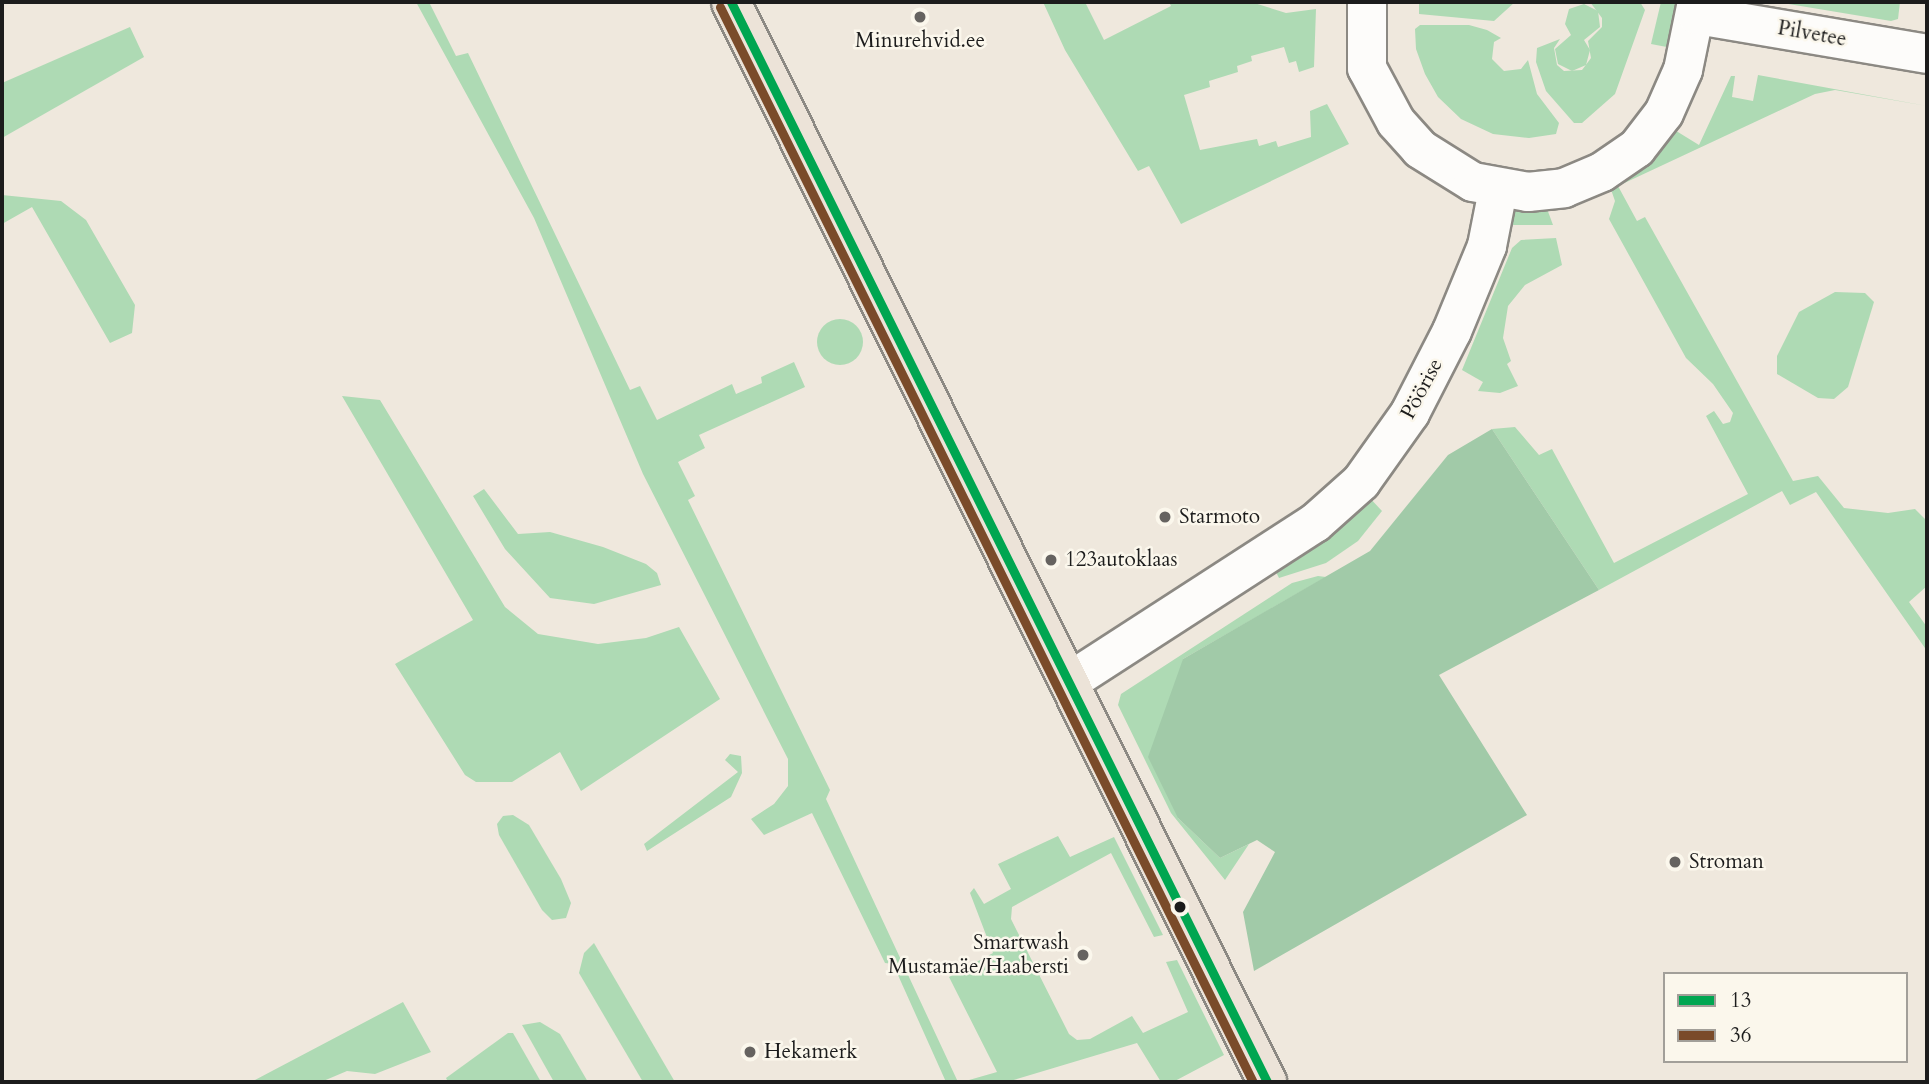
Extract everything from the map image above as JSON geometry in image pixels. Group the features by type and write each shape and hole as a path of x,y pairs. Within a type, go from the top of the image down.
{"main road":[{"path":"731,2 1267,1082"}],"street":[{"path":"1367,2 1367,68 1396,122 1420,149 1446,167 1498,190 1528,192 1564,187 1602,172 1637,148 1664,113 1683,71 1697,8"},
{"name":"Pilvetee","path":"1697,8 1927,54"},
{"name":"Pöörise","path":"1069,682 1315,523 1361,482 1410,413 1452,331 1487,246 1498,190"}],"green space":[{"path":"416,2 429,2 456,56 468,53 630,390 640,386 657,420 732,384 736,394 762,383 761,377 794,362 805,387 699,435 705,448 678,462 695,496 688,500 830,790 826,799 958,1082 946,1082 893,964 885,963 812,813 764,835 751,819 774,804 788,786 788,759 643,474 534,218"},
{"path":"1043,2 1085,2 1104,40 1171,6 1169,2 1251,2 1286,13 1316,9 1314,67 1299,72 1296,61 1289,63 1284,47 1251,56 1252,61 1237,66 1238,72 1209,81 1210,87 1184,95 1200,150 1257,139 1259,146 1276,141 1278,147 1311,137 1310,111 1327,104 1349,144 1181,224 1149,166 1138,171 1065,50"},
{"path":"1419,2 1515,2 1494,21 1419,14"},
{"path":"1590,2 1640,2 1645,10 1615,94 1582,123 1574,123 1546,91 1536,62 1537,48 1560,39 1554,48 1557,65 1564,71 1582,70 1591,58 1588,41 1602,27 1602,18"},
{"path":"1661,2 1682,2 1672,48 1651,44"},
{"path":"1777,2 1900,2 1898,19 1891,21"},
{"path":"1584,4 1598,11 1600,27 1584,40 1590,50 1586,65 1572,71 1558,64 1555,49 1571,35 1565,24 1569,9"},
{"path":"1420,25 1469,25 1487,30 1501,38 1494,42 1492,59 1504,71 1521,69 1528,60 1537,94 1559,123 1556,134 1529,138 1493,134 1461,119 1438,97 1425,74 1416,49 1415,29"},
{"path":"130,27 144,57 2,138 2,83"},
{"path":"1758,75 1927,106 1835,90 1815,94 1618,186 1637,221 1645,217 1793,481 1818,476 1844,508 1888,513 1915,509 1927,521 1927,586 1909,602 1927,627 1927,651 1816,492 1790,505 1782,491 1599,590 1492,429 1515,427 1539,455 1552,449 1614,563 1748,494 1706,416 1714,411 1723,424 1730,422 1733,413 1713,384 1686,358 1609,219 1615,201 1608,181 1673,129 1699,145 1731,76 1735,76 1732,97 1753,101"},
{"path":"2,195 61,201 86,220 135,305 132,333 110,343 32,207 2,224"},
{"path":"1546,206 1553,225 1504,225 1512,208"},
{"path":"1556,238 1562,265 1525,285 1508,306 1503,338 1511,361 1507,364 1518,386 1500,393 1478,391 1483,382 1462,370 1512,248 1521,240"},
{"path":"1835,292 1865,293 1874,302 1848,387 1834,399 1818,398 1777,374 1777,356 1799,312"},
{"path":"840,319 856,326 863,342 856,358 840,365 824,358 817,342 824,326"},
{"path":"342,396 380,400 505,607 538,634 598,644 646,638 679,627 720,699 581,791 560,752 512,782 476,782 465,775 395,664 473,620"},
{"path":"1492,429 1599,590 1439,675 1527,815 1254,971 1243,912 1275,852 1257,840 1220,858 1178,818 1148,757 1183,659 1370,551 1448,455"},
{"path":"484,489 518,534 550,532 603,547 646,564 657,573 661,585 594,604 550,598 505,549 473,496"},
{"path":"1367,495 1382,511 1358,541 1326,563 1279,578 1274,568"},
{"path":"1318,576 1326,577 1183,659 1178,818 1220,858 1249,844 1225,880 1171,813 1118,705 1121,694 1292,583"},
{"path":"730,754 741,756 742,773 731,797 647,851 644,844 738,772 725,760"},
{"path":"513,815 529,825 561,879 571,903 566,918 552,920 542,910 499,835 497,824 503,816"},
{"path":"1058,836 1070,857 1114,837 1163,935 1154,937 1111,853 1012,907 1011,919 1069,1034 1077,1040 1090,1039 1132,1016 1143,1033 1188,1012 1166,962 1177,960 1224,1055 1173,1082 1161,1082 1137,1043 1007,1082 962,1082 997,1072 949,977 993,953 970,893 974,888 984,904 1011,889 998,864"},
{"path":"594,943 675,1082 643,1082 579,973 584,953"},
{"path":"403,1002 431,1052 375,1074 347,1071 321,1082 251,1082"},
{"path":"540,1022 560,1034 588,1082 554,1082 522,1025"},
{"path":"508,1033 513,1033 541,1082 448,1082 446,1078"}],"transit line":[{"name":"13","path":"731,2 1267,1082"},
{"name":"36","path":"720,7 1253,1082"}],"place":[{"name":"Minurehvid.ee","path":"920,17"},
{"name":"Starmoto","path":"1165,517"},
{"name":"123autoklaas","path":"1051,560"},
{"name":"Stroman","path":"1675,862"},
{"name":"Smartwash Mustamäe/Haabersti","path":"1083,955"},
{"name":"Hekamerk","path":"750,1052"}]}
